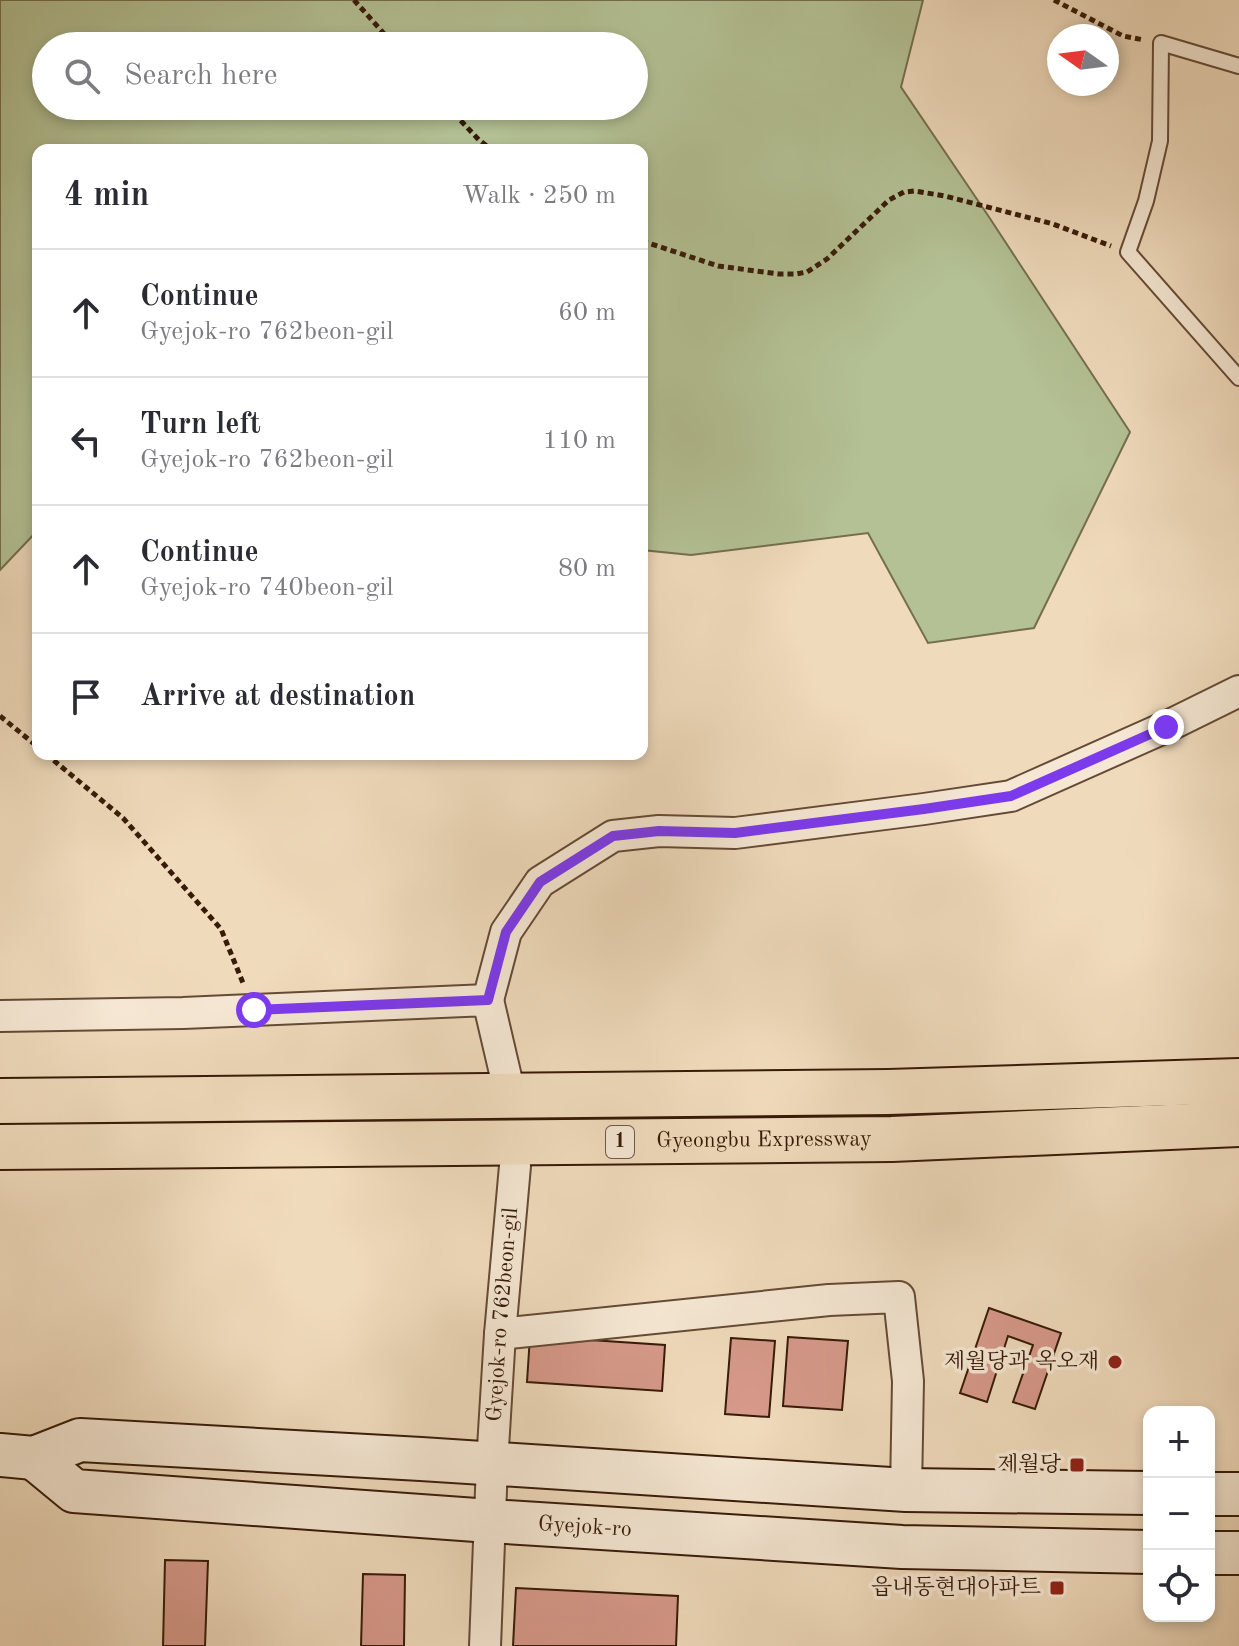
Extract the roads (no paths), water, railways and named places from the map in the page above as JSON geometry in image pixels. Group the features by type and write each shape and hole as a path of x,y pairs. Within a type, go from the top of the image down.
{"highway":[{"name":"Gyeongbu Expressway","path":"0,1101 888,1092 1239,1081"},
{"name":"Gyeongbu Expressway","path":"0,1147 892,1139 1239,1124"}],"main road":[{"name":"Gyejok-ro","path":"17,1457 80,1440 906,1490 1143,1493"},
{"name":"Gyejok-ro","path":"17,1457 74,1491 902,1547 1143,1552"},
{"path":"1215,1494 1239,1494"},
{"path":"1215,1553 1239,1553"}],"street":[{"path":"509,1090 488,1000 506,932 540,882 613,836 659,831 735,833 1011,796 1239,691"},
{"path":"0,1016 488,1000"},
{"name":"Gyejok-ro 762beon-gil","path":"485,1646 500,1334 515,1166"},
{"path":"500,1334 829,1300 899,1297 908,1381 906,1490"}],"lane":[{"path":"1239,66 1161,43 1160,141 1146,201 1128,252 1239,378"}],"place":[{"name":"제월당과 옥오재","path":"1115,1362"},
{"name":"제월당","path":"1077,1465"},
{"name":"읍내동현대아파트","path":"1057,1588"}]}
